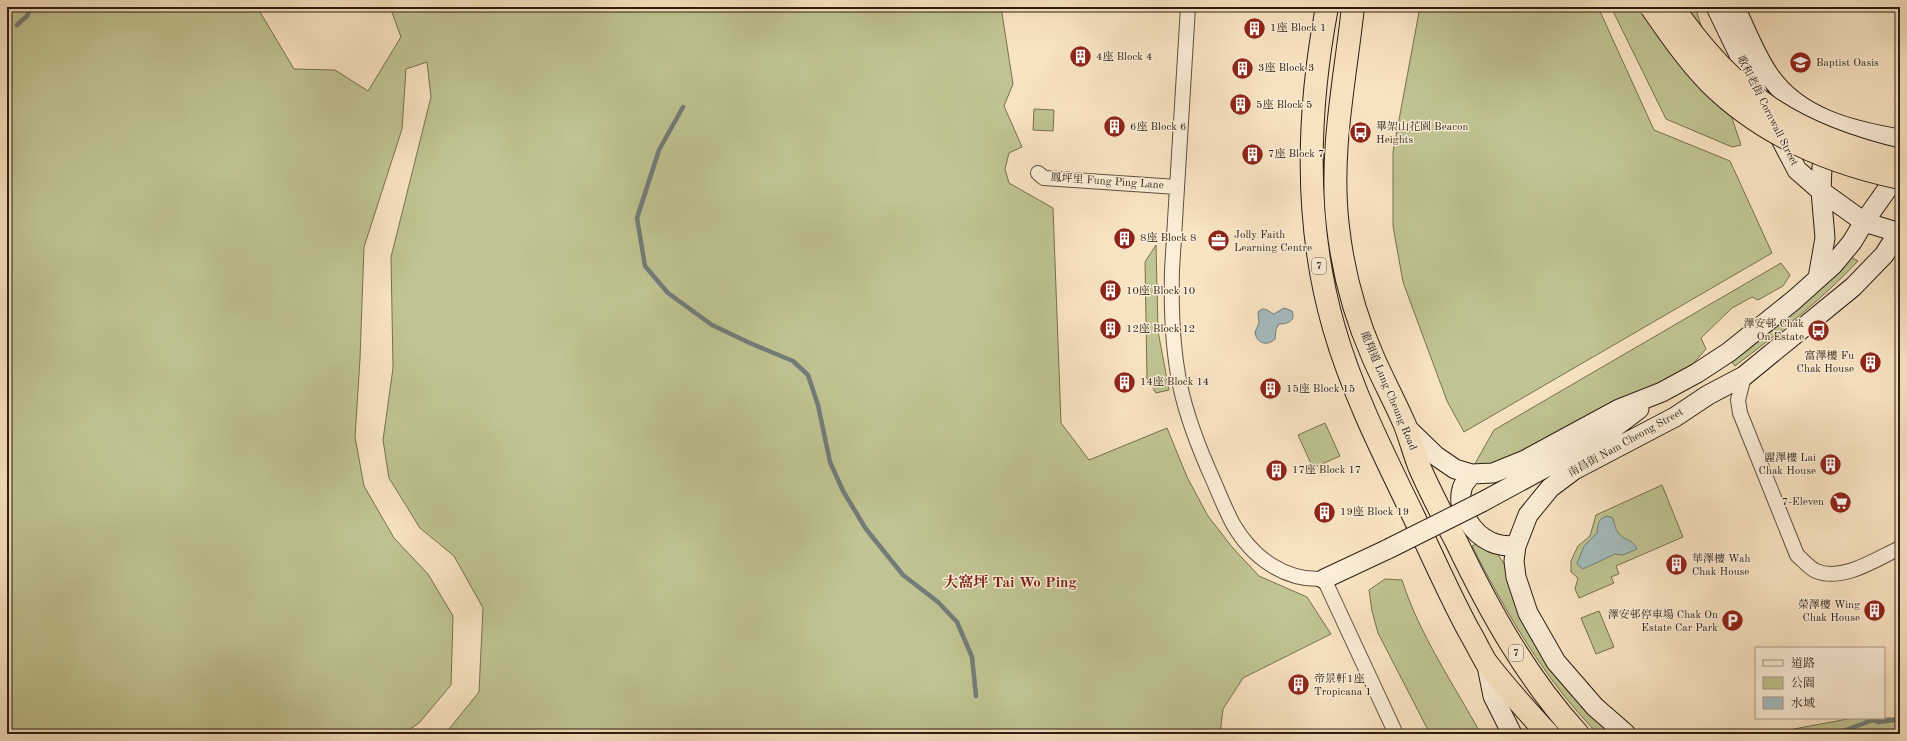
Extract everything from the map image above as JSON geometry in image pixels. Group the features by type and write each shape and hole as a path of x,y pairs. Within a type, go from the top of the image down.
{"main road":[{"name":"7","path":"1327,7 1322,36 1315,105 1312,181 1314,231 1327,302 1342,353 1370,424 1458,608 1486,661 1548,734"},
{"name":"龍翔道 Lung Cheung Road","path":"1352,7 1336,146 1335,181 1338,228 1345,273 1358,319 1373,358 1405,426 1419,466 1497,622 1529,674 1578,734"},
{"path":"1651,7 1672,37 1710,82 1756,120 1783,137 1811,151 1863,170 1900,178"},
{"path":"1673,7 1693,35 1720,67 1768,106 1800,126 1831,140 1868,152 1900,160"},
{"name":"歌和老街 Cornwall Street","path":"1716,7 1735,48 1797,170 1821,191 1864,222 1899,232"},
{"name":"歌和老街 Cornwall Street","path":"1735,7 1769,76 1808,112 1850,128 1900,139"},
{"path":"1818,278 1825,238 1821,191 1824,159 1834,143 1850,128"},
{"name":"南昌街 Nam Cheong Street","path":"1324,579 1482,502 1602,437 1662,392 1716,361 1794,300 1833,265 1849,247 1864,222 1900,171"},
{"name":"南昌街 Nam Cheong Street","path":"1626,734 1595,706 1556,662 1542,640 1528,613 1516,577 1514,561 1516,546 1528,515 1539,500 1574,470 1674,417 1708,395 1744,376 1853,287 1884,255 1899,232"},
{"name":"南昌街 Nam Cheong Street","path":"1405,426 1447,464 1458,470 1472,474 1493,473 1513,466 1619,409 1662,392"},
{"name":"南昌街 Nam Cheong Street","path":"1602,437 1631,427 1669,408 1708,395"},
{"path":"1472,474 1465,481 1460,494 1461,503 1468,521 1473,528 1490,542 1500,545 1516,546"},
{"path":"1486,661 1493,696 1512,734"}],"street":[{"path":"1188,7 1172,270 1173,338 1180,385 1191,427 1233,523 1246,543 1263,559 1279,571 1297,577 1324,579 1396,734"},
{"name":"鳳坪里 Fung Ping Lane","path":"1038,173 1044,178 1177,187"},
{"path":"1744,376 1738,400 1740,413 1797,555 1815,570 1828,574 1848,572 1900,548"}],"green space":[{"path":"7,7 257,7 294,69 335,70 368,91 401,37 390,7 1001,7 1013,84 1004,106 1022,147 1009,153 1005,169 1009,183 1053,208 1061,423 1089,460 1167,428 1187,477 1208,516 1232,547 1259,576 1307,597 1331,634 1243,678 1223,709 1220,734 445,734 479,692 483,608 454,556 420,528 389,478 383,440 393,368 391,257 431,97 427,62 406,69 402,129 364,247 360,359 355,437 364,486 394,538 428,574 453,616 451,685 419,723 403,734 7,734"},
{"path":"1420,7 1566,7 1568,12 1580,7 1598,7 1654,130 1730,161 1772,253 1464,432 1447,401 1403,282 1393,226 1393,152"},
{"path":"1611,7 1695,7 1741,145 1732,147 1666,119"},
{"path":"1034,109 1054,110 1053,131 1033,130"},
{"path":"1156,245 1158,331 1169,390 1156,393 1147,379 1145,262"},
{"path":"1851,257 1858,261 1844,276 1799,316 1735,366 1731,361"},
{"path":"1781,263 1790,275 1783,286 1758,300 1752,297 1732,308 1701,338 1706,349 1691,366 1508,462 1472,469 1494,430"},
{"path":"1325,423 1340,456 1313,468 1298,435"},
{"path":"1662,485 1683,537 1616,566 1619,574 1611,577 1614,583 1579,598 1575,589 1578,578 1571,572 1571,561 1578,546 1590,536 1596,515"},
{"path":"1478,543 1495,550 1506,567 1521,612 1615,734 1598,734 1560,691 1513,621 1485,571 1472,546"},
{"path":"1385,579 1402,580 1409,600 1427,640 1481,734 1430,734 1378,633 1372,611 1369,590"},
{"path":"1599,611 1614,647 1596,654 1581,618"},
{"path":"1900,718 1900,734 1793,734 1794,729 1848,719"}],"water":[{"path":"1284,308 1292,311 1292,320 1288,323 1279,324 1276,329 1275,339 1269,343 1262,343 1257,339 1255,332 1259,323 1258,312 1265,309 1274,314"},
{"path":"1607,516 1613,518 1615,526 1621,536 1631,542 1637,549 1623,555 1615,554 1583,569 1577,564 1584,546 1597,533 1600,520"}],"waterway":[{"path":"17,25 27,16 31,7"},
{"path":"683,107 659,150 637,218 645,266 668,293 712,325 793,361 808,375 818,405 830,462 843,491 866,529 903,575 938,602 957,622 972,657 976,696"},
{"path":"1835,734 1873,720 1879,722 1895,720 1900,721"}],"place":[{"name":"1座 Block 1","path":"1254,28"},
{"name":"4座 Block 4","path":"1080,57"},
{"name":"Baptist Oasis","path":"1801,63"},
{"name":"3座 Block 3","path":"1243,68"},
{"name":"5座 Block 5","path":"1241,105"},
{"name":"6座 Block 6","path":"1115,127"},
{"name":"畢架山花園 Beacon Heights","path":"1360,133"},
{"name":"7座 Block 7","path":"1252,154"},
{"name":"8座 Block 8","path":"1124,238"},
{"name":"Jolly Faith Learning Centre","path":"1218,241"},
{"name":"10座 Block 10","path":"1110,291"},
{"name":"12座 Block 12","path":"1111,329"},
{"name":"澤安邨 Chak On Estate","path":"1819,330"},
{"name":"富澤樓 Fu Chak House","path":"1870,362"},
{"name":"14座 Block 14","path":"1124,382"},
{"name":"15座 Block 15","path":"1271,389"},
{"name":"麗澤樓 Lai Chak House","path":"1831,464"},
{"name":"17座 Block 17","path":"1277,470"},
{"name":"7-Eleven","path":"1840,502"},
{"name":"19座 Block 19","path":"1324,512"},
{"name":"華澤樓 Wah Chak House","path":"1677,565"},
{"name":"榮澤樓 Wing Chak House","path":"1875,611"},
{"name":"澤安邨停車場 Chak On Estate Car Park","path":"1733,621"},
{"name":"帝景軒1座 Tropicana 1","path":"1299,685"}],"district":[{"name":"大窩坪 Tai Wo Ping","path":"1010,583"}]}
